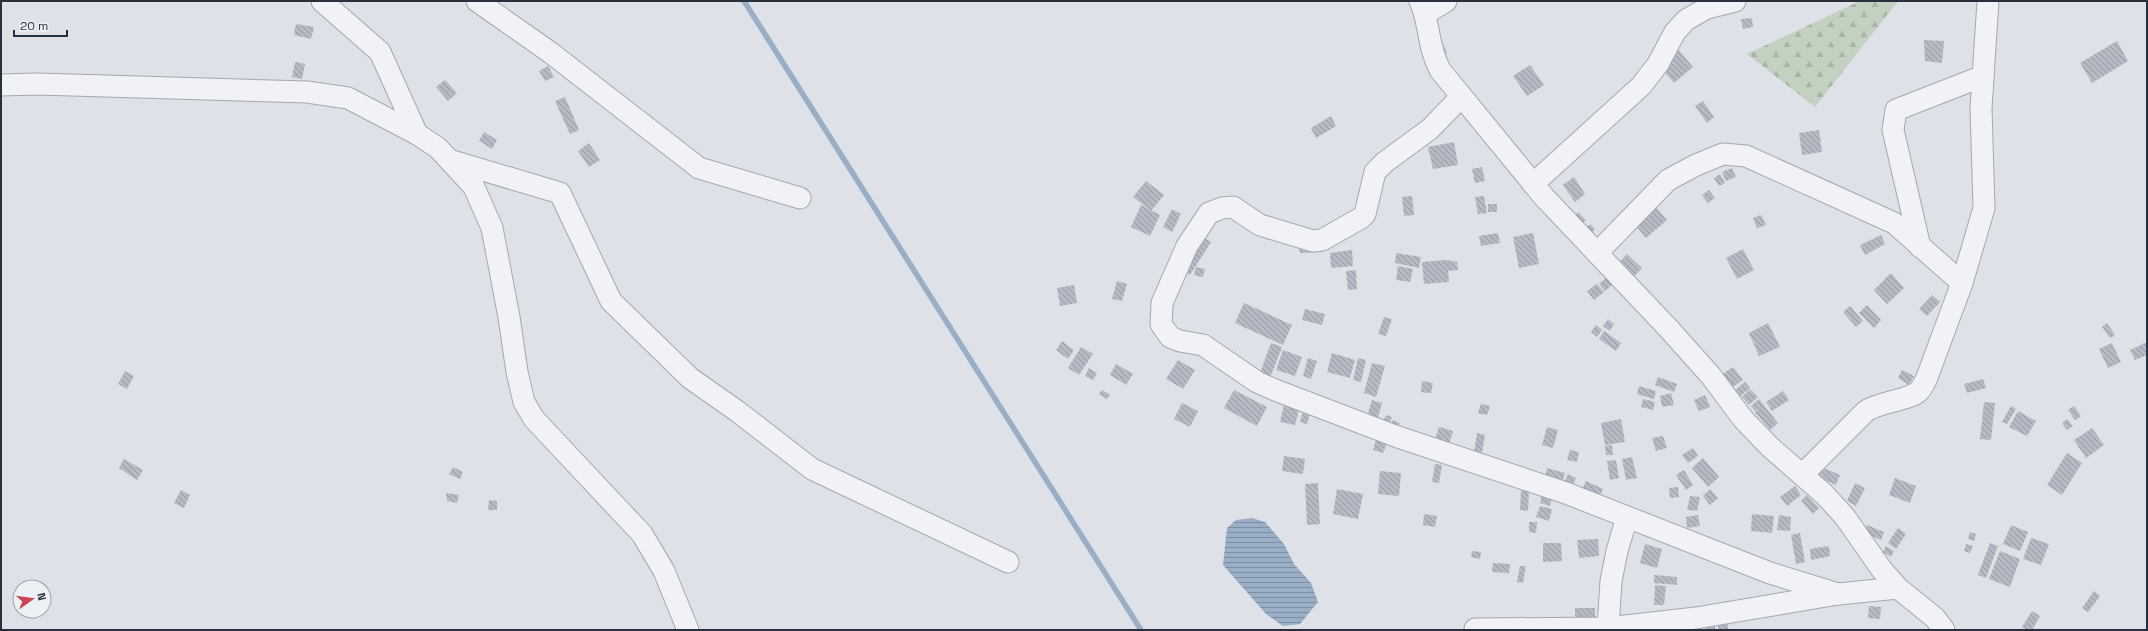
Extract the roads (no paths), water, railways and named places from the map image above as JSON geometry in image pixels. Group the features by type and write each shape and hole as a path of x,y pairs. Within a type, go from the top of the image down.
{"street":[{"path":"322,1 380,52 417,134"},
{"path":"477,1 551,53 699,168 800,198"},
{"path":"1446,1 1422,8 1433,57 1440,70 1461,97 1533,184 1706,370 1743,419 1770,447 1824,494 1845,517 1882,570 1898,588 1935,618 1945,630"},
{"path":"1533,184 1641,86 1658,64 1675,32 1686,20 1707,8 1735,1"},
{"path":"1802,475 1866,411 1876,405 1913,396 1920,390 1926,380 1962,283 1984,208 1981,108 1988,1"},
{"path":"1920,247 1893,130 1896,110 1983,76"},
{"path":"1,85 38,84 307,92 348,98 417,134 438,148 474,187 492,228 509,317 517,372 524,402 534,419 642,534 664,571 688,630"},
{"path":"1461,97 1430,129 1385,162 1375,172 1365,214 1361,218 1322,240 1313,242 1260,225 1233,207 1222,208 1209,214 1187,246 1162,303 1161,324 1170,337 1180,341 1203,345 1257,382 1398,437 1566,493 1770,572 1838,594"},
{"path":"1596,253 1668,180 1696,165 1723,154 1746,156 1894,223 1962,283"},
{"path":"449,160 560,193 611,301 690,378 737,411 812,469 1008,562"},
{"path":"1608,628 1611,581 1617,551 1627,517"},
{"path":"1475,628 1539,630 1608,628 1696,618 1838,594 1898,588"}],"water":[{"path":"1252,518 1265,522 1284,544 1294,564 1311,583 1318,602 1300,624 1283,626 1266,614 1223,565 1227,528 1236,520"}],"waterway":[{"path":"744,1 1141,630"}]}
